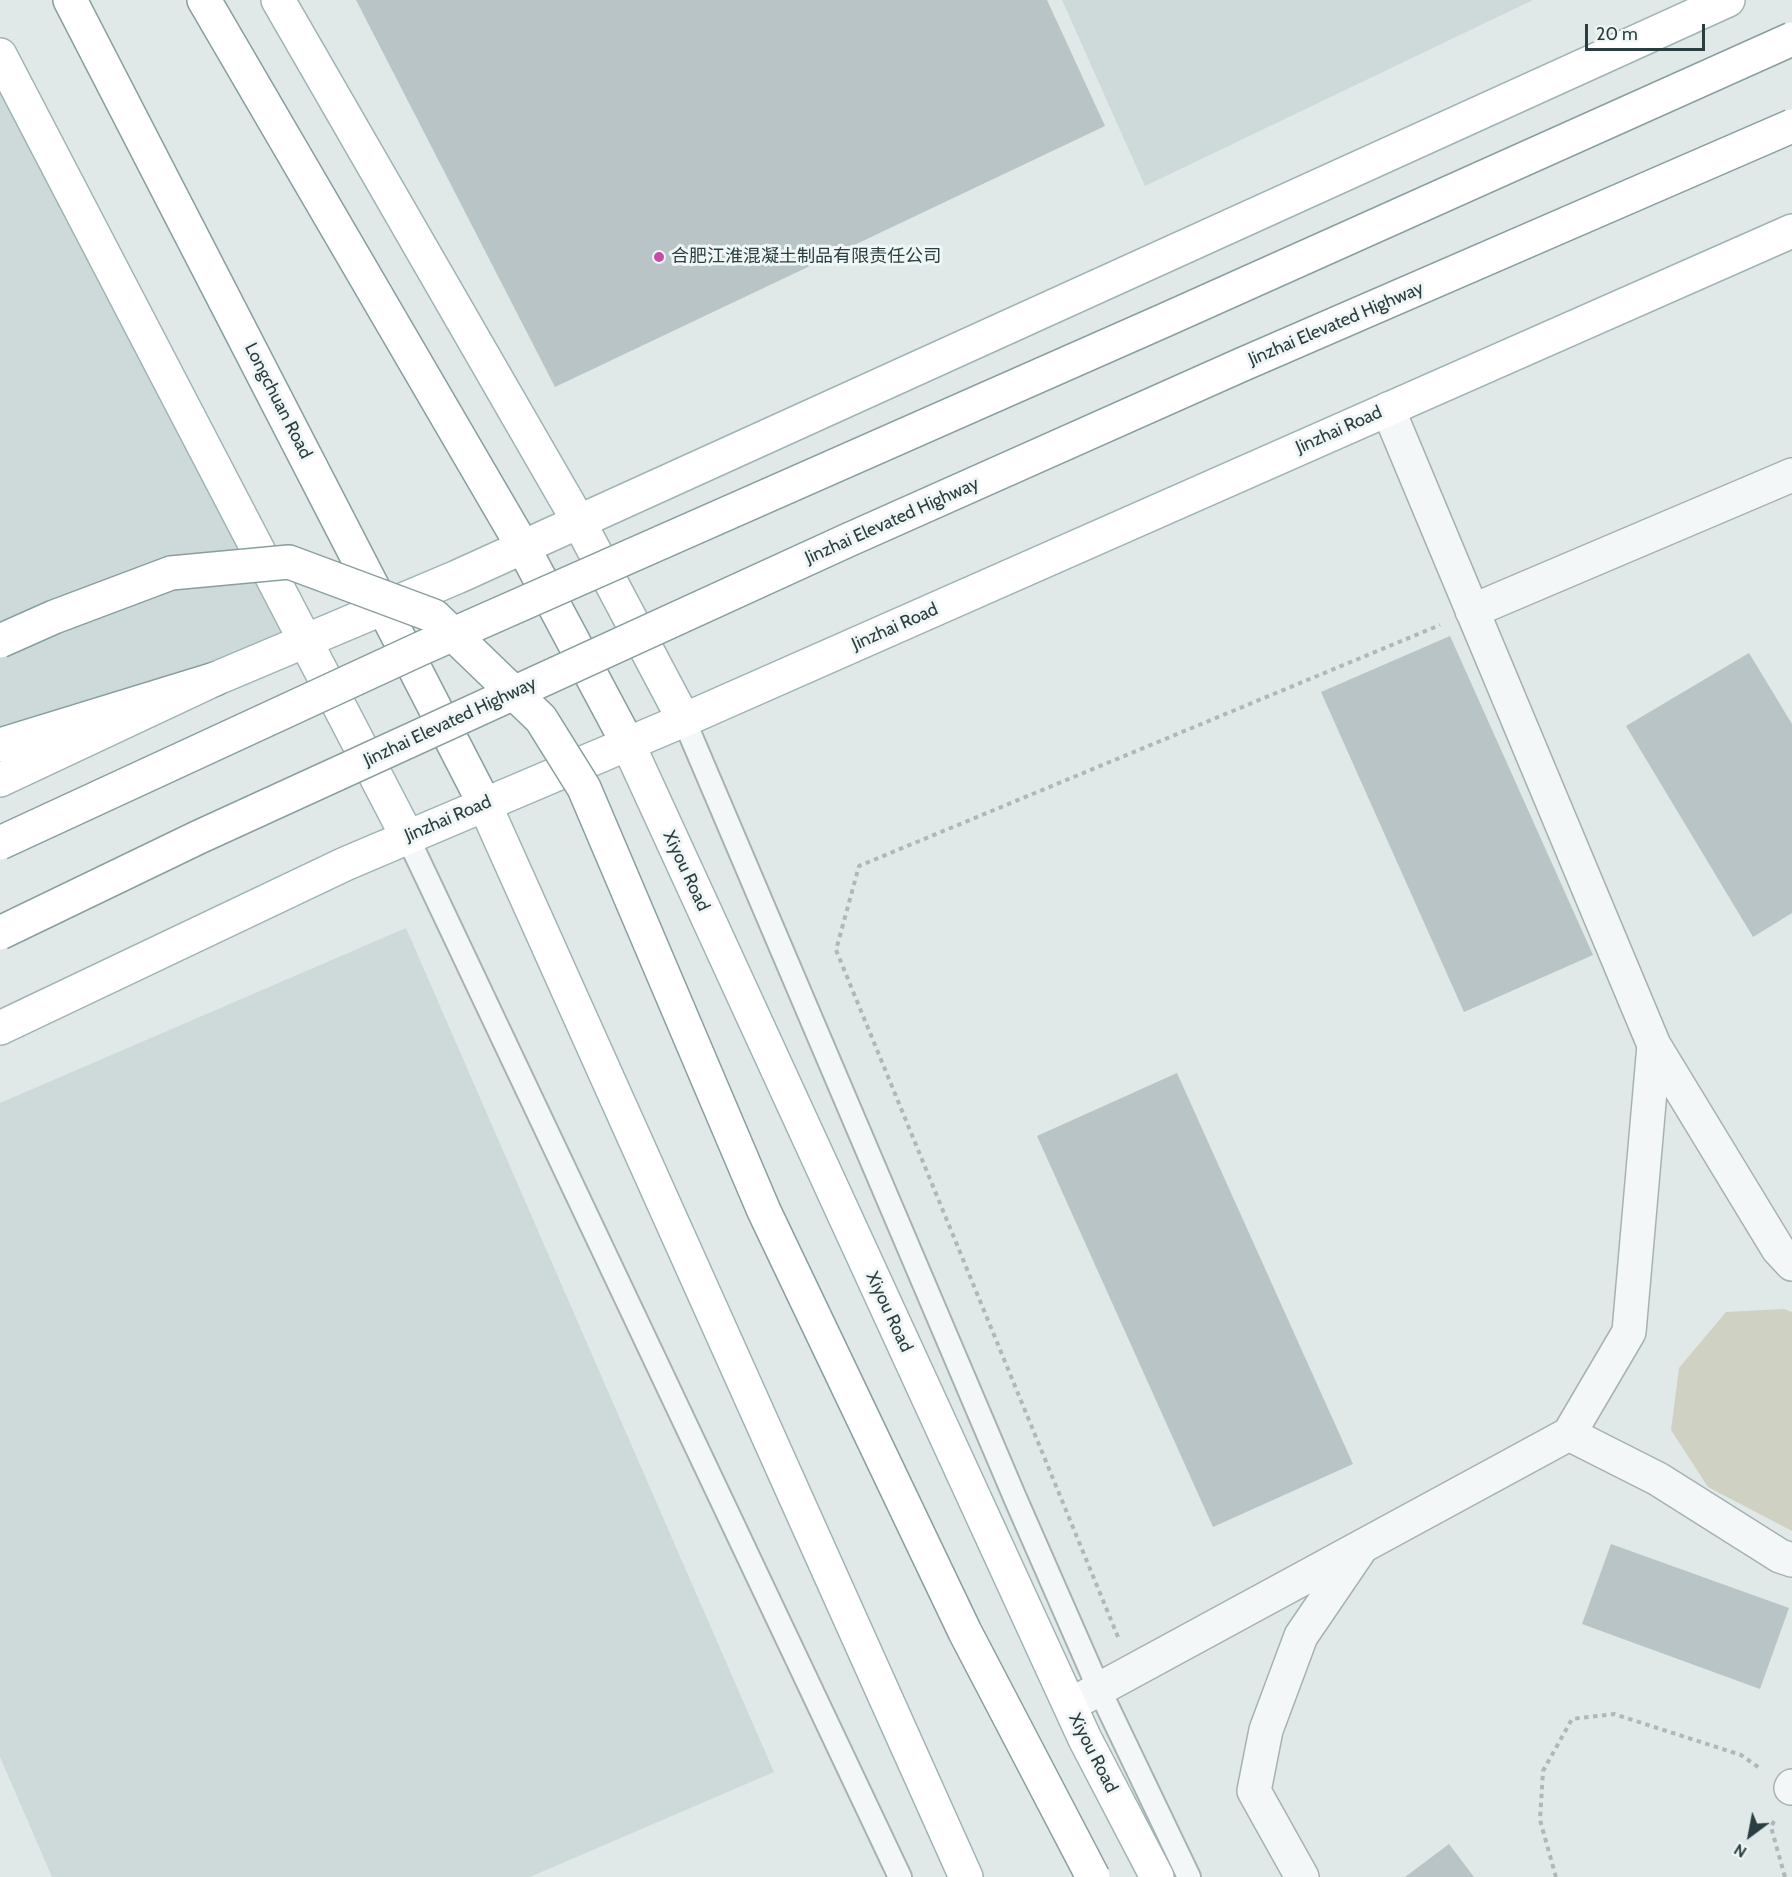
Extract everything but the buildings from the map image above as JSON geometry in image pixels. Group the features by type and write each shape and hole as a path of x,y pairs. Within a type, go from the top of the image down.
{"main road":[{"name":"Longchuan Road","path":"70,0 385,607 484,803"},
{"path":"204,0 523,547 628,744"},
{"path":"278,0 579,522 684,720"},
{"path":"0,780 215,679 579,522 1728,0"},
{"path":"1743,62 1792,31"},
{"path":"0,843 444,638 1165,320 1792,39"},
{"path":"0,55 407,836"},
{"name":"Jinzhai Elevated Highway","path":"0,933 199,837 846,541 1230,370 1792,126"},
{"name":"Jinzhai Road","path":"0,1028 407,836 684,720 1792,231"},
{"path":"0,641 54,617 171,573 289,562 434,616 541,719 584,788 769,1221 965,1632 1093,1877"},
{"path":"0,745 215,679"},
{"name":"Xiyou Road","path":"628,744 1070,1706 1157,1877"},
{"path":"484,803 966,1877"}],"street":[{"path":"1388,409 1654,1045 1778,1249 1792,1264"},
{"path":"1472,611 1792,475"},
{"path":"1070,1706 1365,1543 1569,1434 1629,1332 1654,1045"},
{"path":"1569,1434 1658,1479 1780,1556 1792,1560"},
{"path":"1302,1877 1254,1791 1264,1740 1301,1635 1365,1543"}],"lane":[{"path":"684,720 1099,1689 1189,1877"},
{"path":"407,836 900,1877"}],"path":[{"path":"1132,1671 836,950 859,866 1472,611"},
{"path":"1556,1877 1540,1820 1543,1772 1572,1719 1614,1714 1741,1755 1792,1787 1771,1827 1785,1877"}],"shaded area":[{"path":"1062,0 1533,0 1145,186"},
{"path":"0,55 305,641 0,780"},
{"path":"406,928 774,1772 530,1877 52,1877 0,1757 0,1103"}],"green space":[{"path":"1784,1309 1792,1312 1792,1531 1708,1487 1671,1430 1679,1368 1726,1312"}],"place":[{"name":"合肥江淮混凝土制品有限责任公司","path":"659,257"}]}
